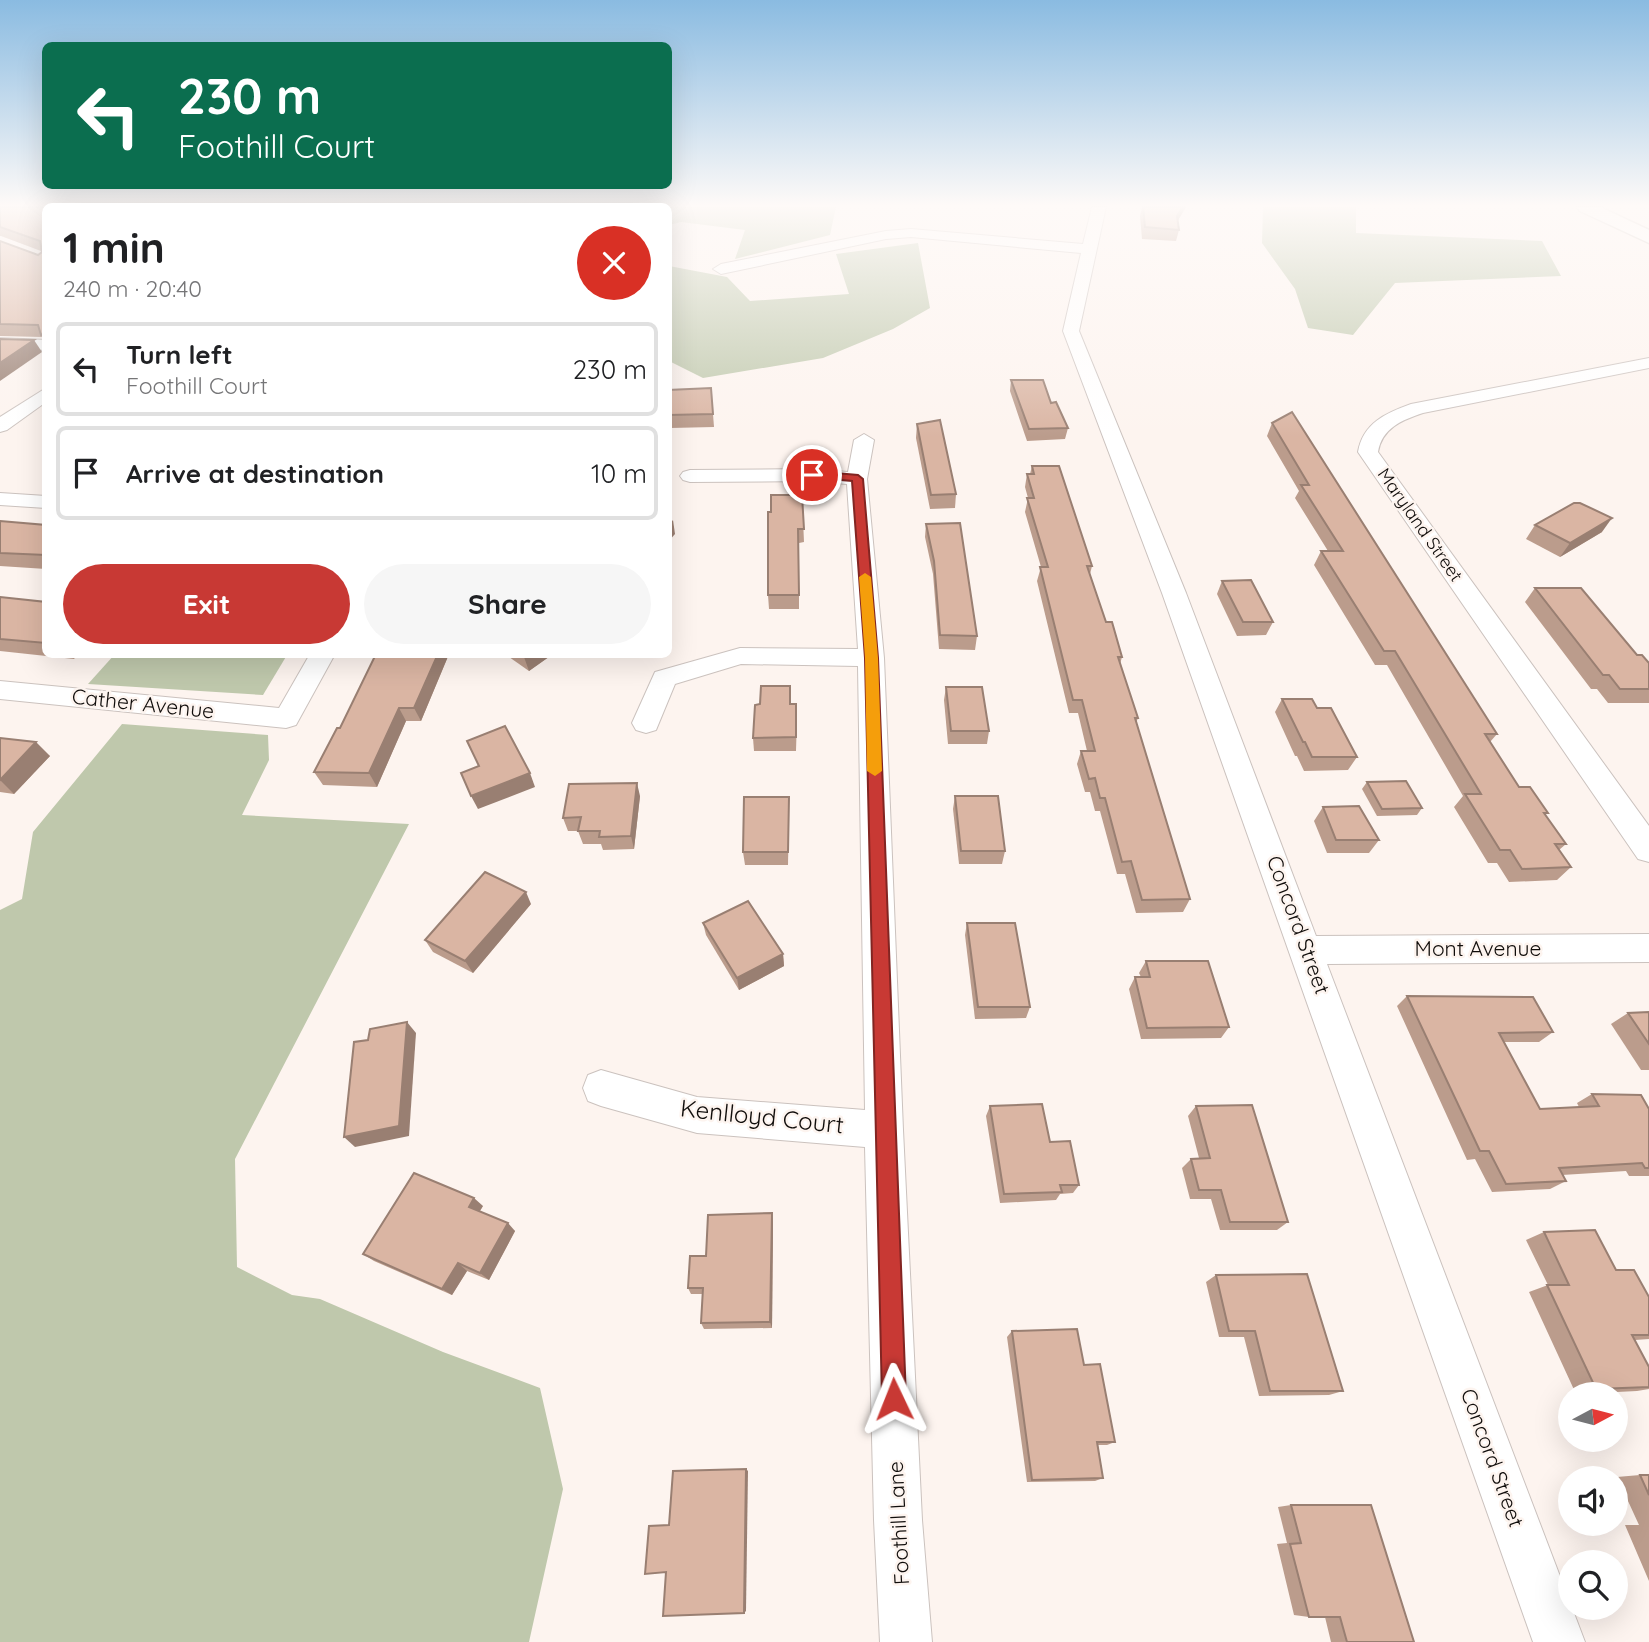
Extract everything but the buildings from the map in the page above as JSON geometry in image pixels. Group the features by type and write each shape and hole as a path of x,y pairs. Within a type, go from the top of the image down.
{"street":[{"name":"Concord Street","path":"1083,284 1071,331 1174,593 1307,950 1559,1642"},
{"path":"0,343 42,345"},
{"name":"Maryland Street","path":"1649,363 1418,408 1394,417 1377,429 1369,439 1368,452 1649,850"},
{"path":"0,426 42,396"},
{"name":"Foothill Lane","path":"864,440 858,479 872,658 884,1130 905,1642"},
{"path":"690,476 812,475 858,479"},
{"path":"0,499 42,502"},
{"path":"646,723 664,678 740,656 872,658"},
{"name":"Cather Avenue","path":"0,690 286,718 321,658"},
{"name":"Mont Avenue","path":"1307,950 1649,948"},
{"name":"Kenlloyd Court","path":"601,1088 697,1115 884,1130"}],"green space":[{"path":"672,284 733,284 750,301 849,294 846,284 926,284 930,308 893,329 823,358 703,378 672,362"},
{"path":"1291,284 1394,284 1353,335 1308,328"},
{"path":"111,658 285,658 263,695 88,684"},
{"path":"122,724 268,735 269,760 242,815 409,824 235,1159 237,1267 292,1295 320,1299 443,1352 540,1388 563,1489 529,1642 0,1642 0,910 22,899 33,832"}],"slow traffic":[{"path":"865,577 872,658 875,771"}],"route":[{"path":"812,475 858,479 872,658 894,1399"}]}
